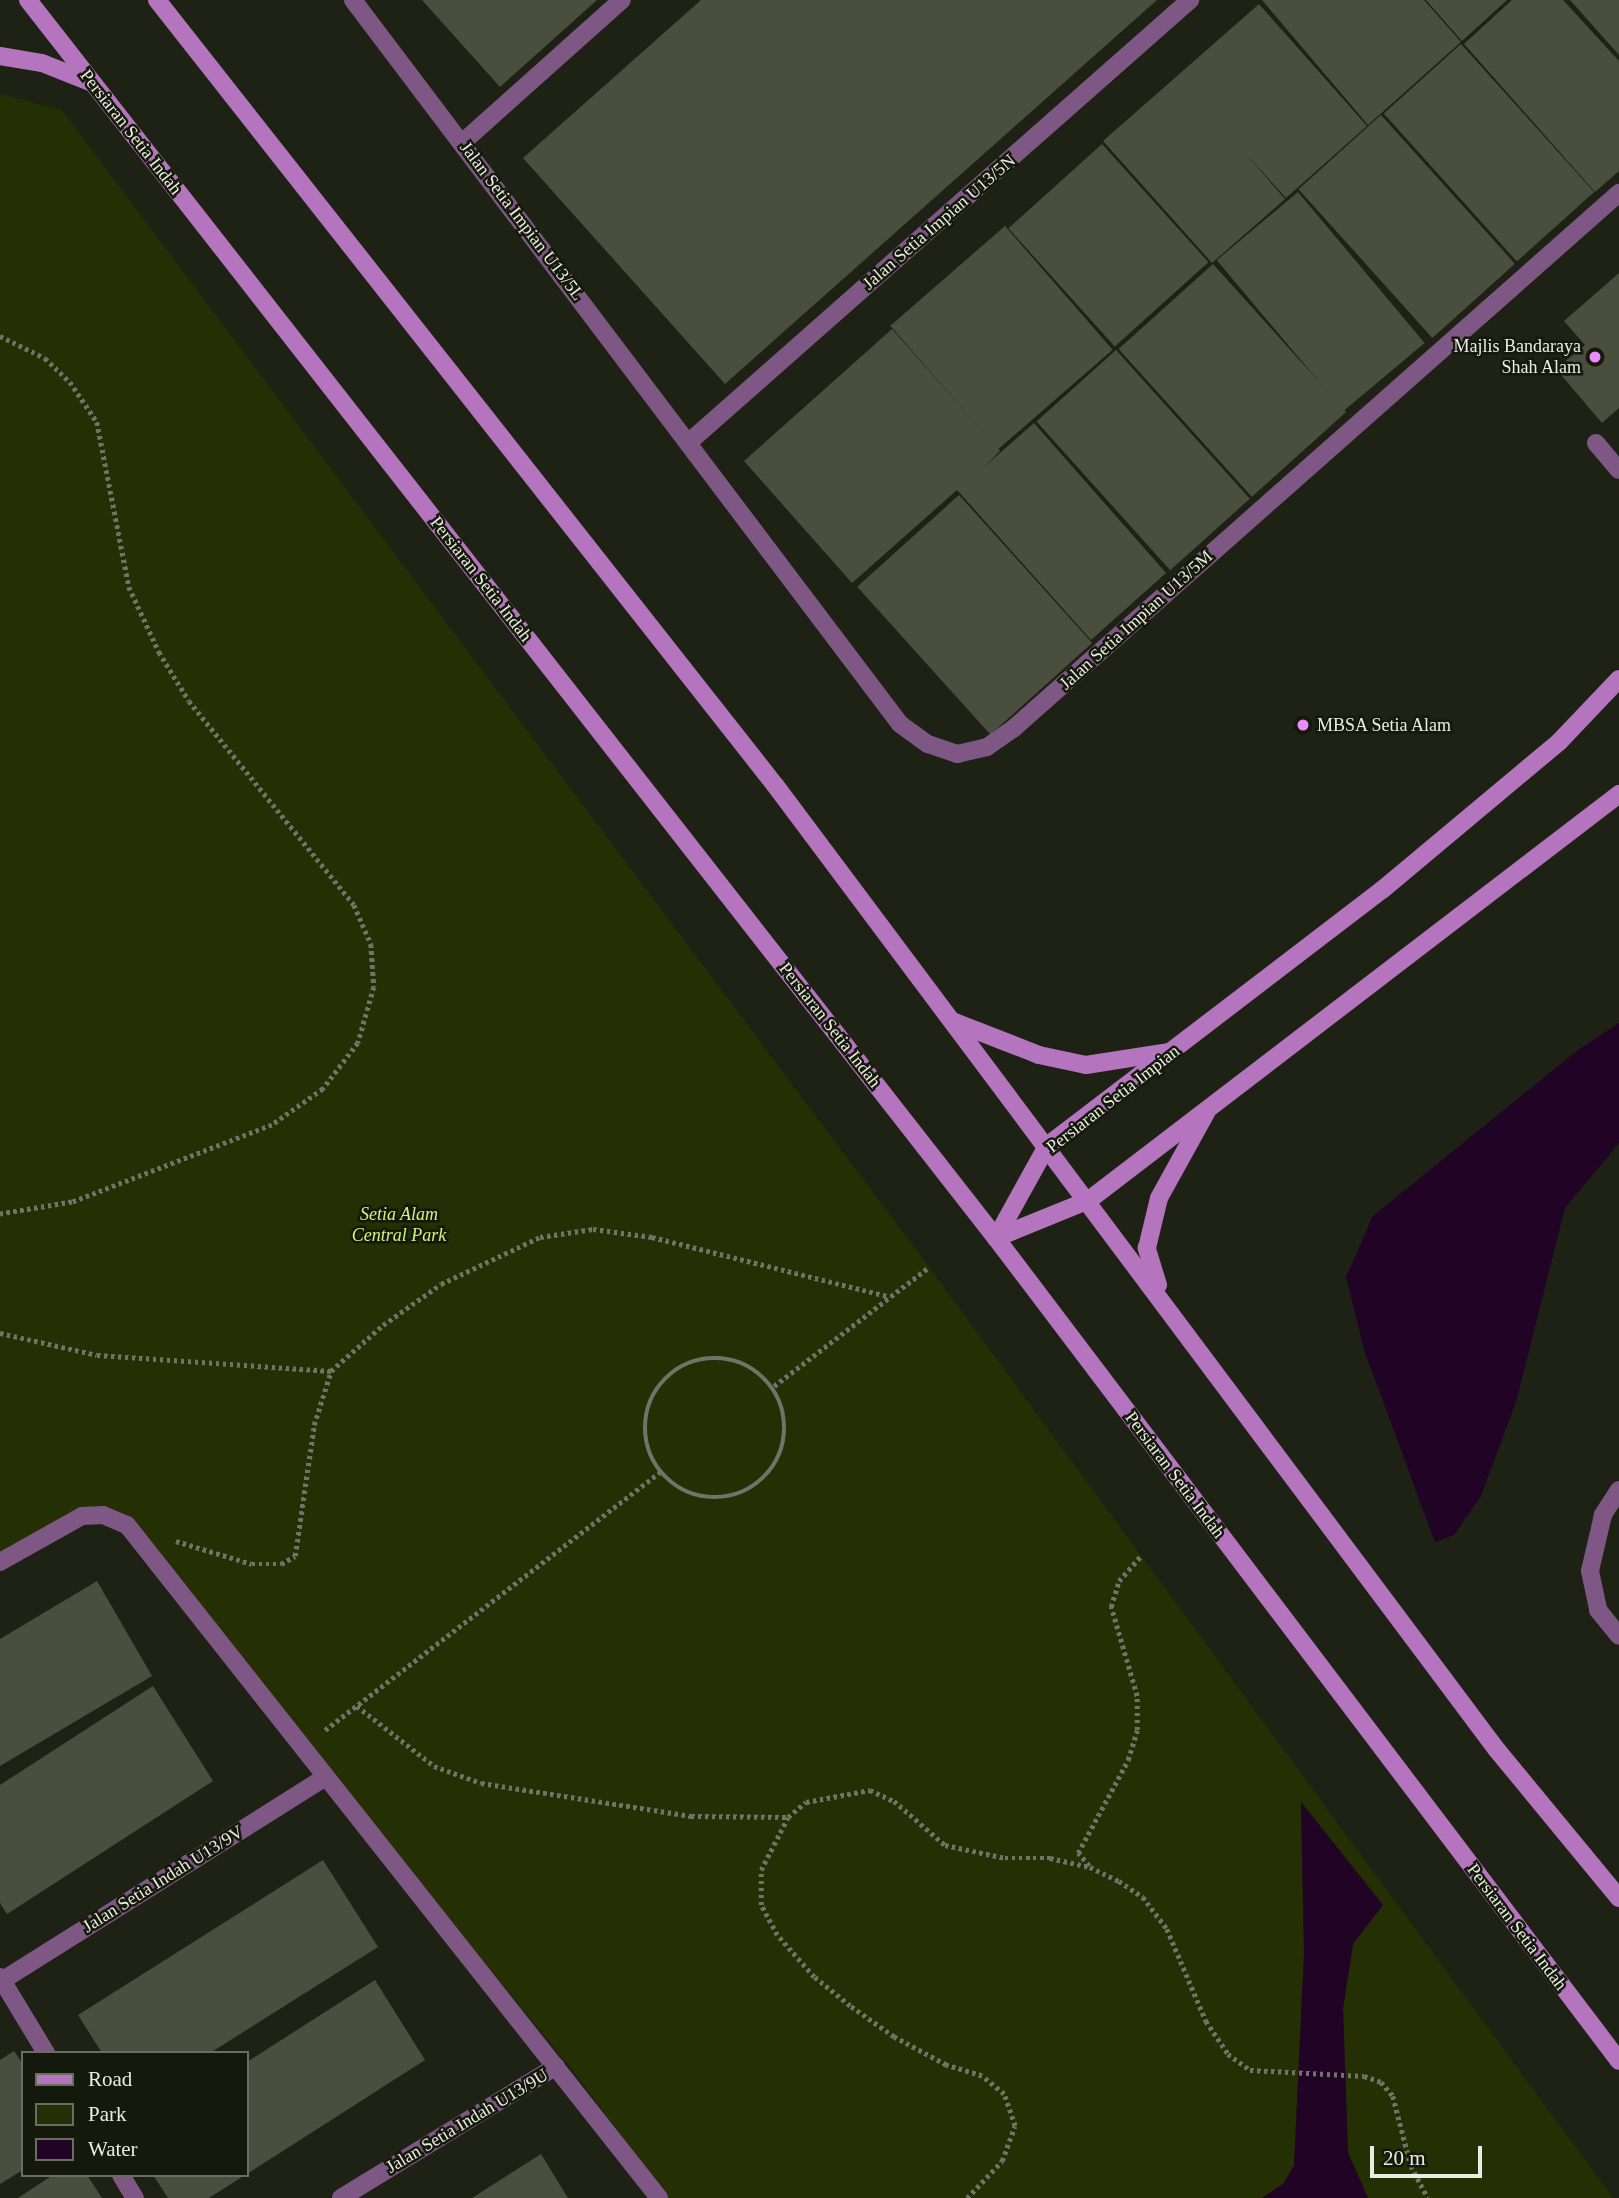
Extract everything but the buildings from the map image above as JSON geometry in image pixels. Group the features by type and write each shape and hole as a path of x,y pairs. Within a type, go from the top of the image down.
{"street":[{"name":"Persiaran Setia Indah","path":"28,0 996,1238 1619,2061"},
{"path":"157,0 775,785 1089,1200 1497,1749 1619,1898"},
{"name":"Jalan Setia Impian U13/5L","path":"353,0 688,443"},
{"path":"463,142 622,0"},
{"name":"Jalan Setia Impian U13/5N","path":"688,443 1190,0"},
{"path":"0,56 42,63 93,83"},
{"name":"Jalan Setia Impian U13/5M","path":"688,443 900,724 928,744 957,754 987,747 1619,193"},
{"path":"1596,443 1619,470"},
{"name":"Persiaran Setia Impian","path":"996,1238 1046,1146 1382,890 1559,742 1619,679"},
{"path":"996,1238 1089,1200 1213,1102 1619,794"},
{"path":"953,1021 1039,1055 1086,1065 1171,1052"},
{"path":"1162,1299 1147,1248 1159,1198 1213,1102"},
{"path":"1619,1490 1603,1515 1590,1571 1598,1610 1619,1636"},
{"path":"0,1562 82,1516 103,1515 127,1525 659,2198"},
{"name":"Jalan Setia Indah U13/9V","path":"1,1980 326,1776"},
{"path":"1,1980 45,2051"},
{"name":"Jalan Setia Indah U13/9U","path":"341,2198 556,2066"},
{"path":"122,2177 135,2198"}],"path":[{"path":"0,336 46,358 70,382 97,422 129,587 159,652 189,701 354,905 371,944 374,987 358,1043 323,1089 272,1125 72,1202 0,1214"},
{"path":"166,1538 251,1564 281,1564 295,1556 314,1425 331,1371 383,1325 442,1284 540,1237 593,1229 652,1237 890,1297"},
{"path":"774,1386 929,1267"},
{"path":"0,1333 97,1354 331,1371"},
{"path":"708,1357 745,1363 774,1386 787,1420 781,1455 758,1484 725,1498 688,1494 660,1472 645,1438 650,1401 673,1371 708,1357"},
{"path":"303,1748 660,1472"},
{"path":"1090,1867 1078,1853 1128,1760 1137,1730 1137,1696 1111,1607 1119,1581 1141,1556"},
{"path":"358,1706 434,1766 481,1783 691,1816 788,1817"},
{"path":"967,2198 1002,2161 1014,2126 1004,2094 982,2076 946,2064 861,2014 814,1977 777,1935 761,1905 761,1870 788,1817 806,1802 870,1790 894,1801 945,1844 975,1854 1050,1858 1090,1867 1143,1897 1167,1929 1206,2021 1228,2054 1250,2070 1364,2076 1381,2082 1393,2095 1411,2165 1428,2198"}],"green space":[{"name":"Setia Alam Central Park","path":"0,94 62,110 929,1267 1613,2198 1368,2198 1348,2153 1343,2008 1353,1944 1383,1905 1301,1803 1304,1953 1294,2166 1283,2184 1262,2198 667,2198 575,2073 336,1782 130,1519 95,1506 53,1524 0,1557"}],"water":[{"path":"1619,1023 1619,1143 1565,1208 1516,1402 1481,1496 1454,1535 1435,1542 1364,1350 1346,1277 1373,1216 1578,1050"},
{"path":"1301,1802 1383,1905 1353,1944 1343,2008 1348,2153 1368,2198 1262,2198 1283,2184 1294,2166 1304,1953"}],"place":[{"name":"Majlis Bandaraya Shah Alam","path":"1595,357"},
{"name":"MBSA Setia Alam","path":"1303,725"}]}
